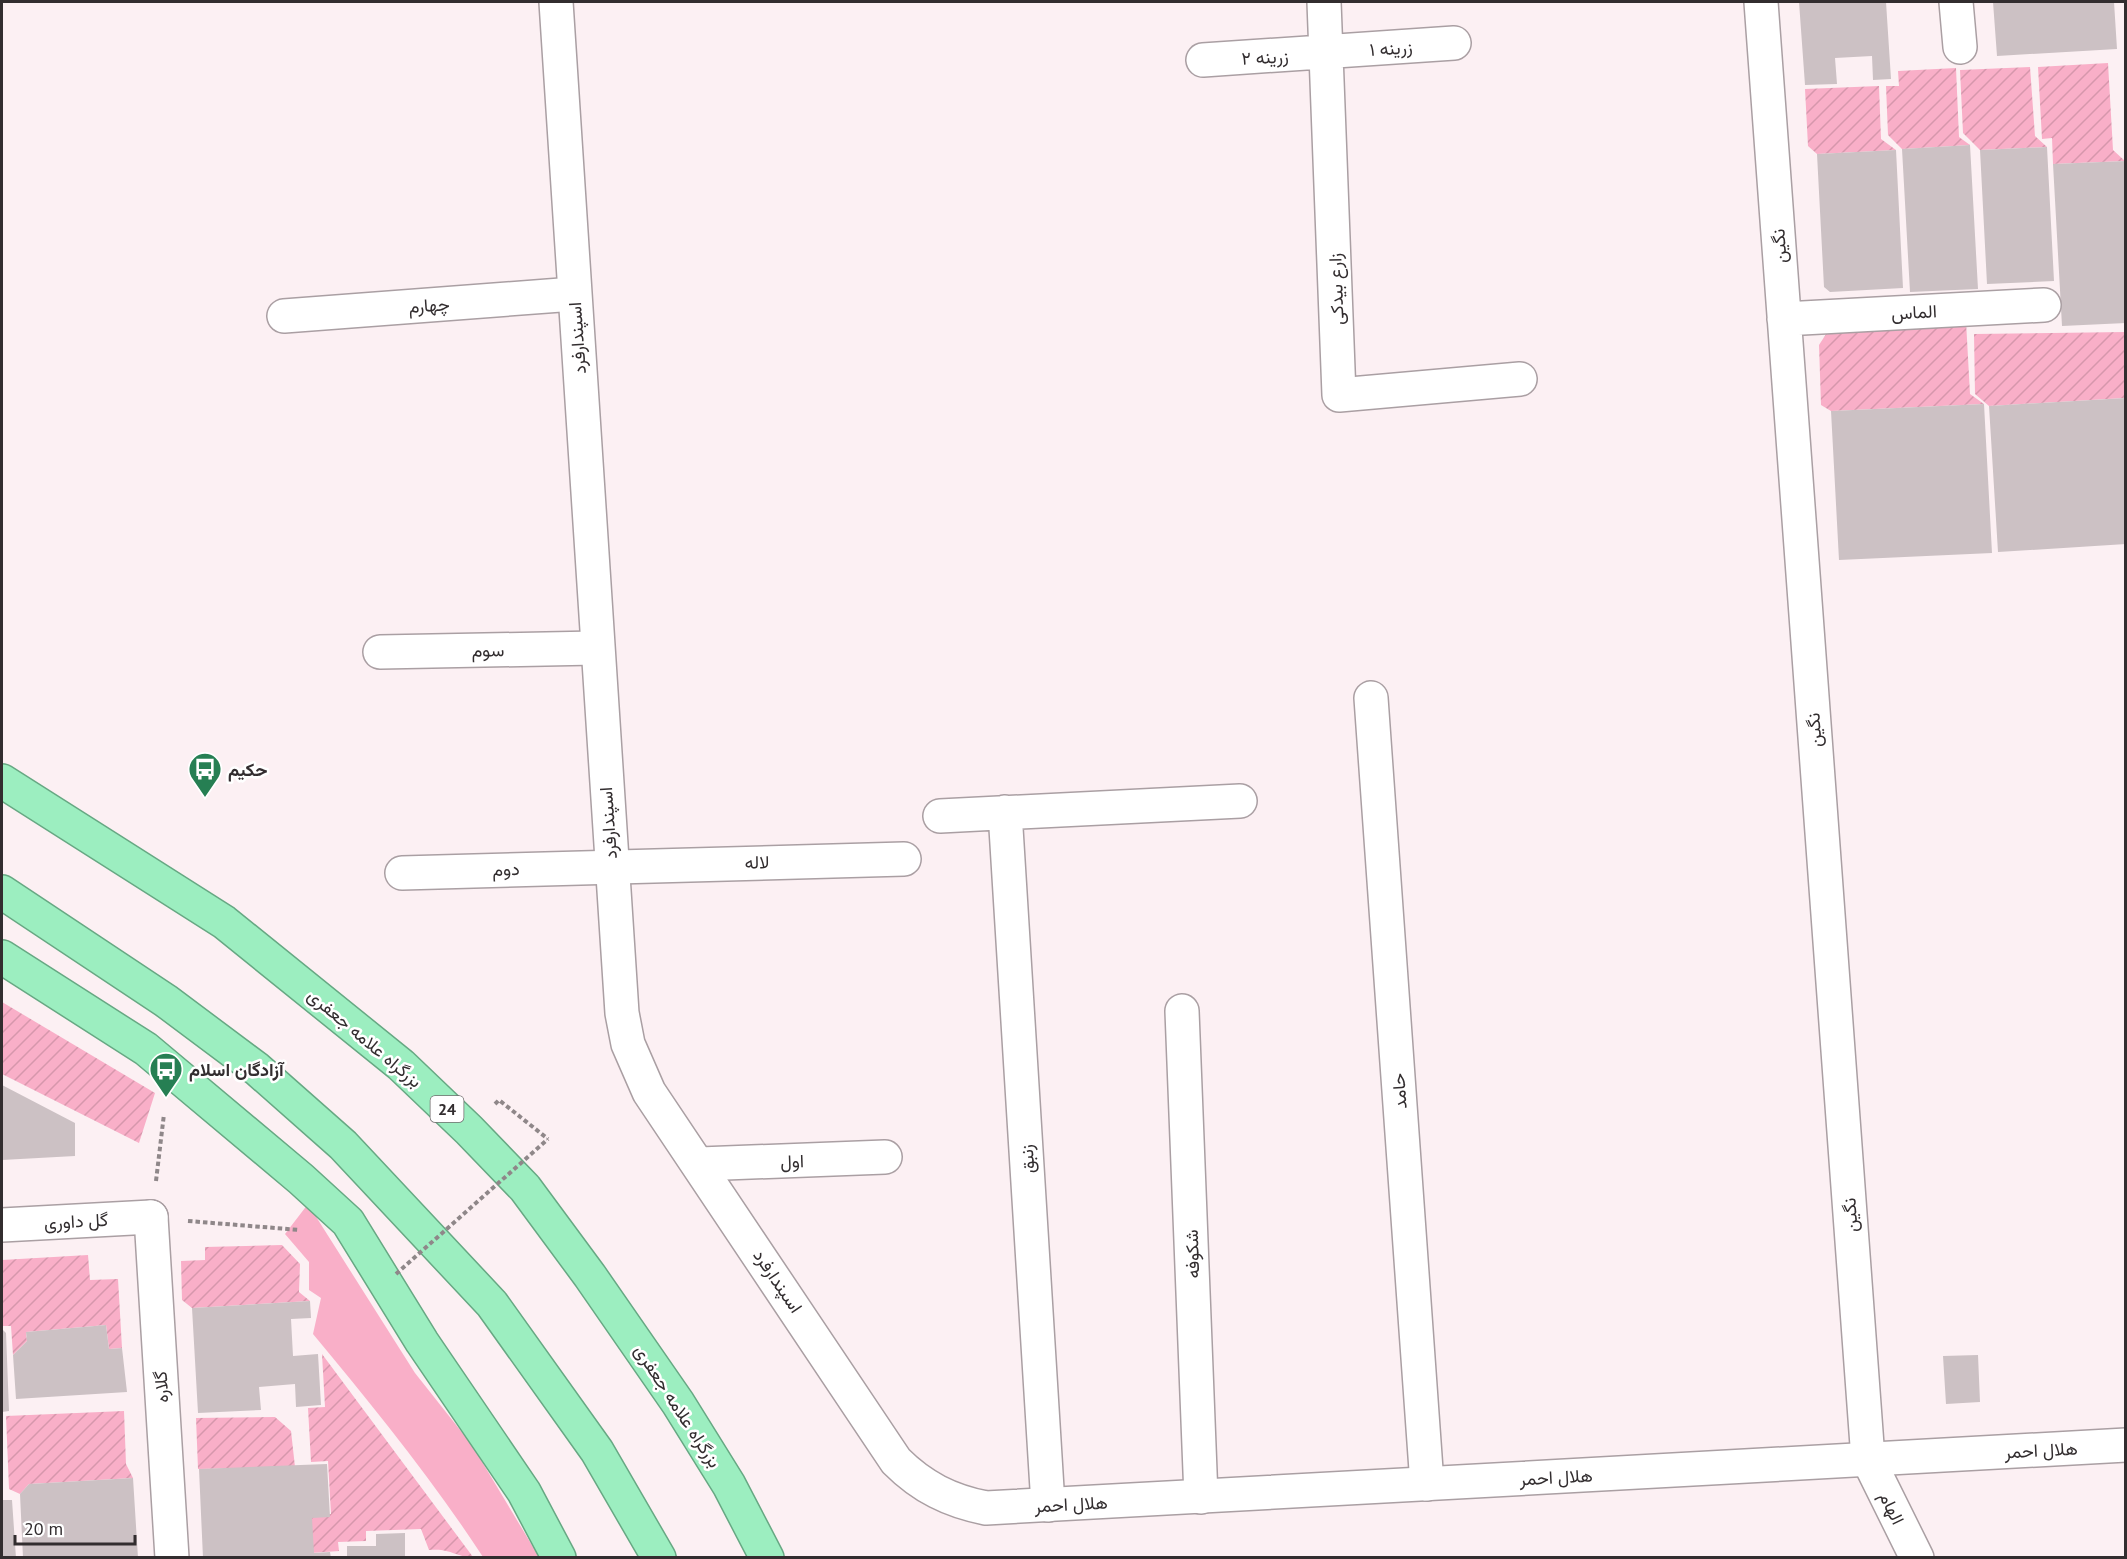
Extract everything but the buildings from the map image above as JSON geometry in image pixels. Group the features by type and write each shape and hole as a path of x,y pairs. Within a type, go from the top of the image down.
{"highway":[{"name":"بزرگراه علامه جعفری","path":"2,781 224,922 401,1065 469,1130 525,1188 590,1276 678,1403 729,1485 767,1557"},
{"path":"2,892 166,1001 257,1069 343,1145 492,1304 597,1451 659,1557"},
{"path":"2,957 146,1049 348,1222 422,1342 524,1492 559,1557"}],"street":[{"name":"اسپندارفرد","path":"556,2 610,865 622,1013 628,1044 649,1092 700,1164 896,1461 913,1478 938,1493 963,1503 986,1508"},
{"name":"زارع بیدکی","path":"1324,2 1339,395 1520,379"},
{"name":"نگین","path":"1761,2 1868,1459"},
{"path":"1956,2 1960,47"},
{"name":"زرینه ۱","path":"1327,53 1454,43"},
{"name":"زرینه ۲","path":"1203,60 1327,53"},
{"name":"چهارم","path":"284,316 574,294"},
{"name":"الماس","path":"1784,319 2044,305"},
{"name":"سوم","path":"380,652 597,648"},
{"name":"حامد","path":"1371,698 1427,1484"},
{"path":"940,816 1240,801"},
{"name":"زنبق","path":"1005,812 1048,1505"},
{"name":"لاله","path":"610,865 904,859"},
{"name":"دوم","path":"402,873 610,865"},
{"name":"شکوفه","path":"1182,1011 1201,1497"},
{"name":"اول","path":"700,1164 885,1157"},
{"name":"گل داوری","path":"2,1225 151,1217"},
{"name":"گلاره","path":"151,1217 172,1557"},
{"name":"هلال احمر","path":"986,1508 2126,1445"},
{"name":"الهام","path":"1868,1459 1917,1557"}],"path":[{"path":"396,1274 548,1139 499,1100"},
{"path":"165,1109 151,1217 304,1231"}],"shaded area":[{"path":"2108,63 2113,150 2125,161 2053,164 2052,138 2042,139 2038,67"},
{"path":"2030,67 2035,136 2047,147 1980,150 1963,133 1960,70"},
{"path":"1956,68 1959,137 1970,145 1902,149 1888,135 1886,86 1899,86 1898,71"},
{"path":"1879,86 1881,139 1896,150 1817,154 1808,146 1805,89"},
{"path":"1966,321 1970,394 1984,404 1831,411 1821,405 1819,345 1830,328"},
{"path":"2125,332 2125,398 1989,406 1975,394 1974,334"},
{"path":"2,1002 155,1093 139,1143 2,1074"},
{"path":"308,1204 415,1373 472,1445 539,1557 483,1557 401,1443 313,1334 321,1298 309,1290 309,1262 285,1234"},
{"path":"282,1245 300,1264 299,1292 310,1301 192,1308 182,1300 181,1261 205,1260 205,1247"},
{"path":"88,1255 90,1280 118,1279 122,1348 109,1349 106,1325 26,1332 27,1341 13,1355 11,1326 3,1326 2,1260"},
{"path":"322,1354 473,1557 443,1550 429,1550 421,1529 366,1531 366,1541 338,1542 339,1551 311,1553 308,1516 331,1514 328,1461 311,1462 308,1408 325,1407"},
{"path":"124,1411 126,1464 133,1478 29,1484 20,1494 9,1489 6,1416"},
{"path":"275,1417 291,1431 295,1467 198,1469 196,1418"}],"place":[{"name":"حکیم","path":"205,798"},
{"name":"آزادگان اسلام","path":"166,1098"}]}
